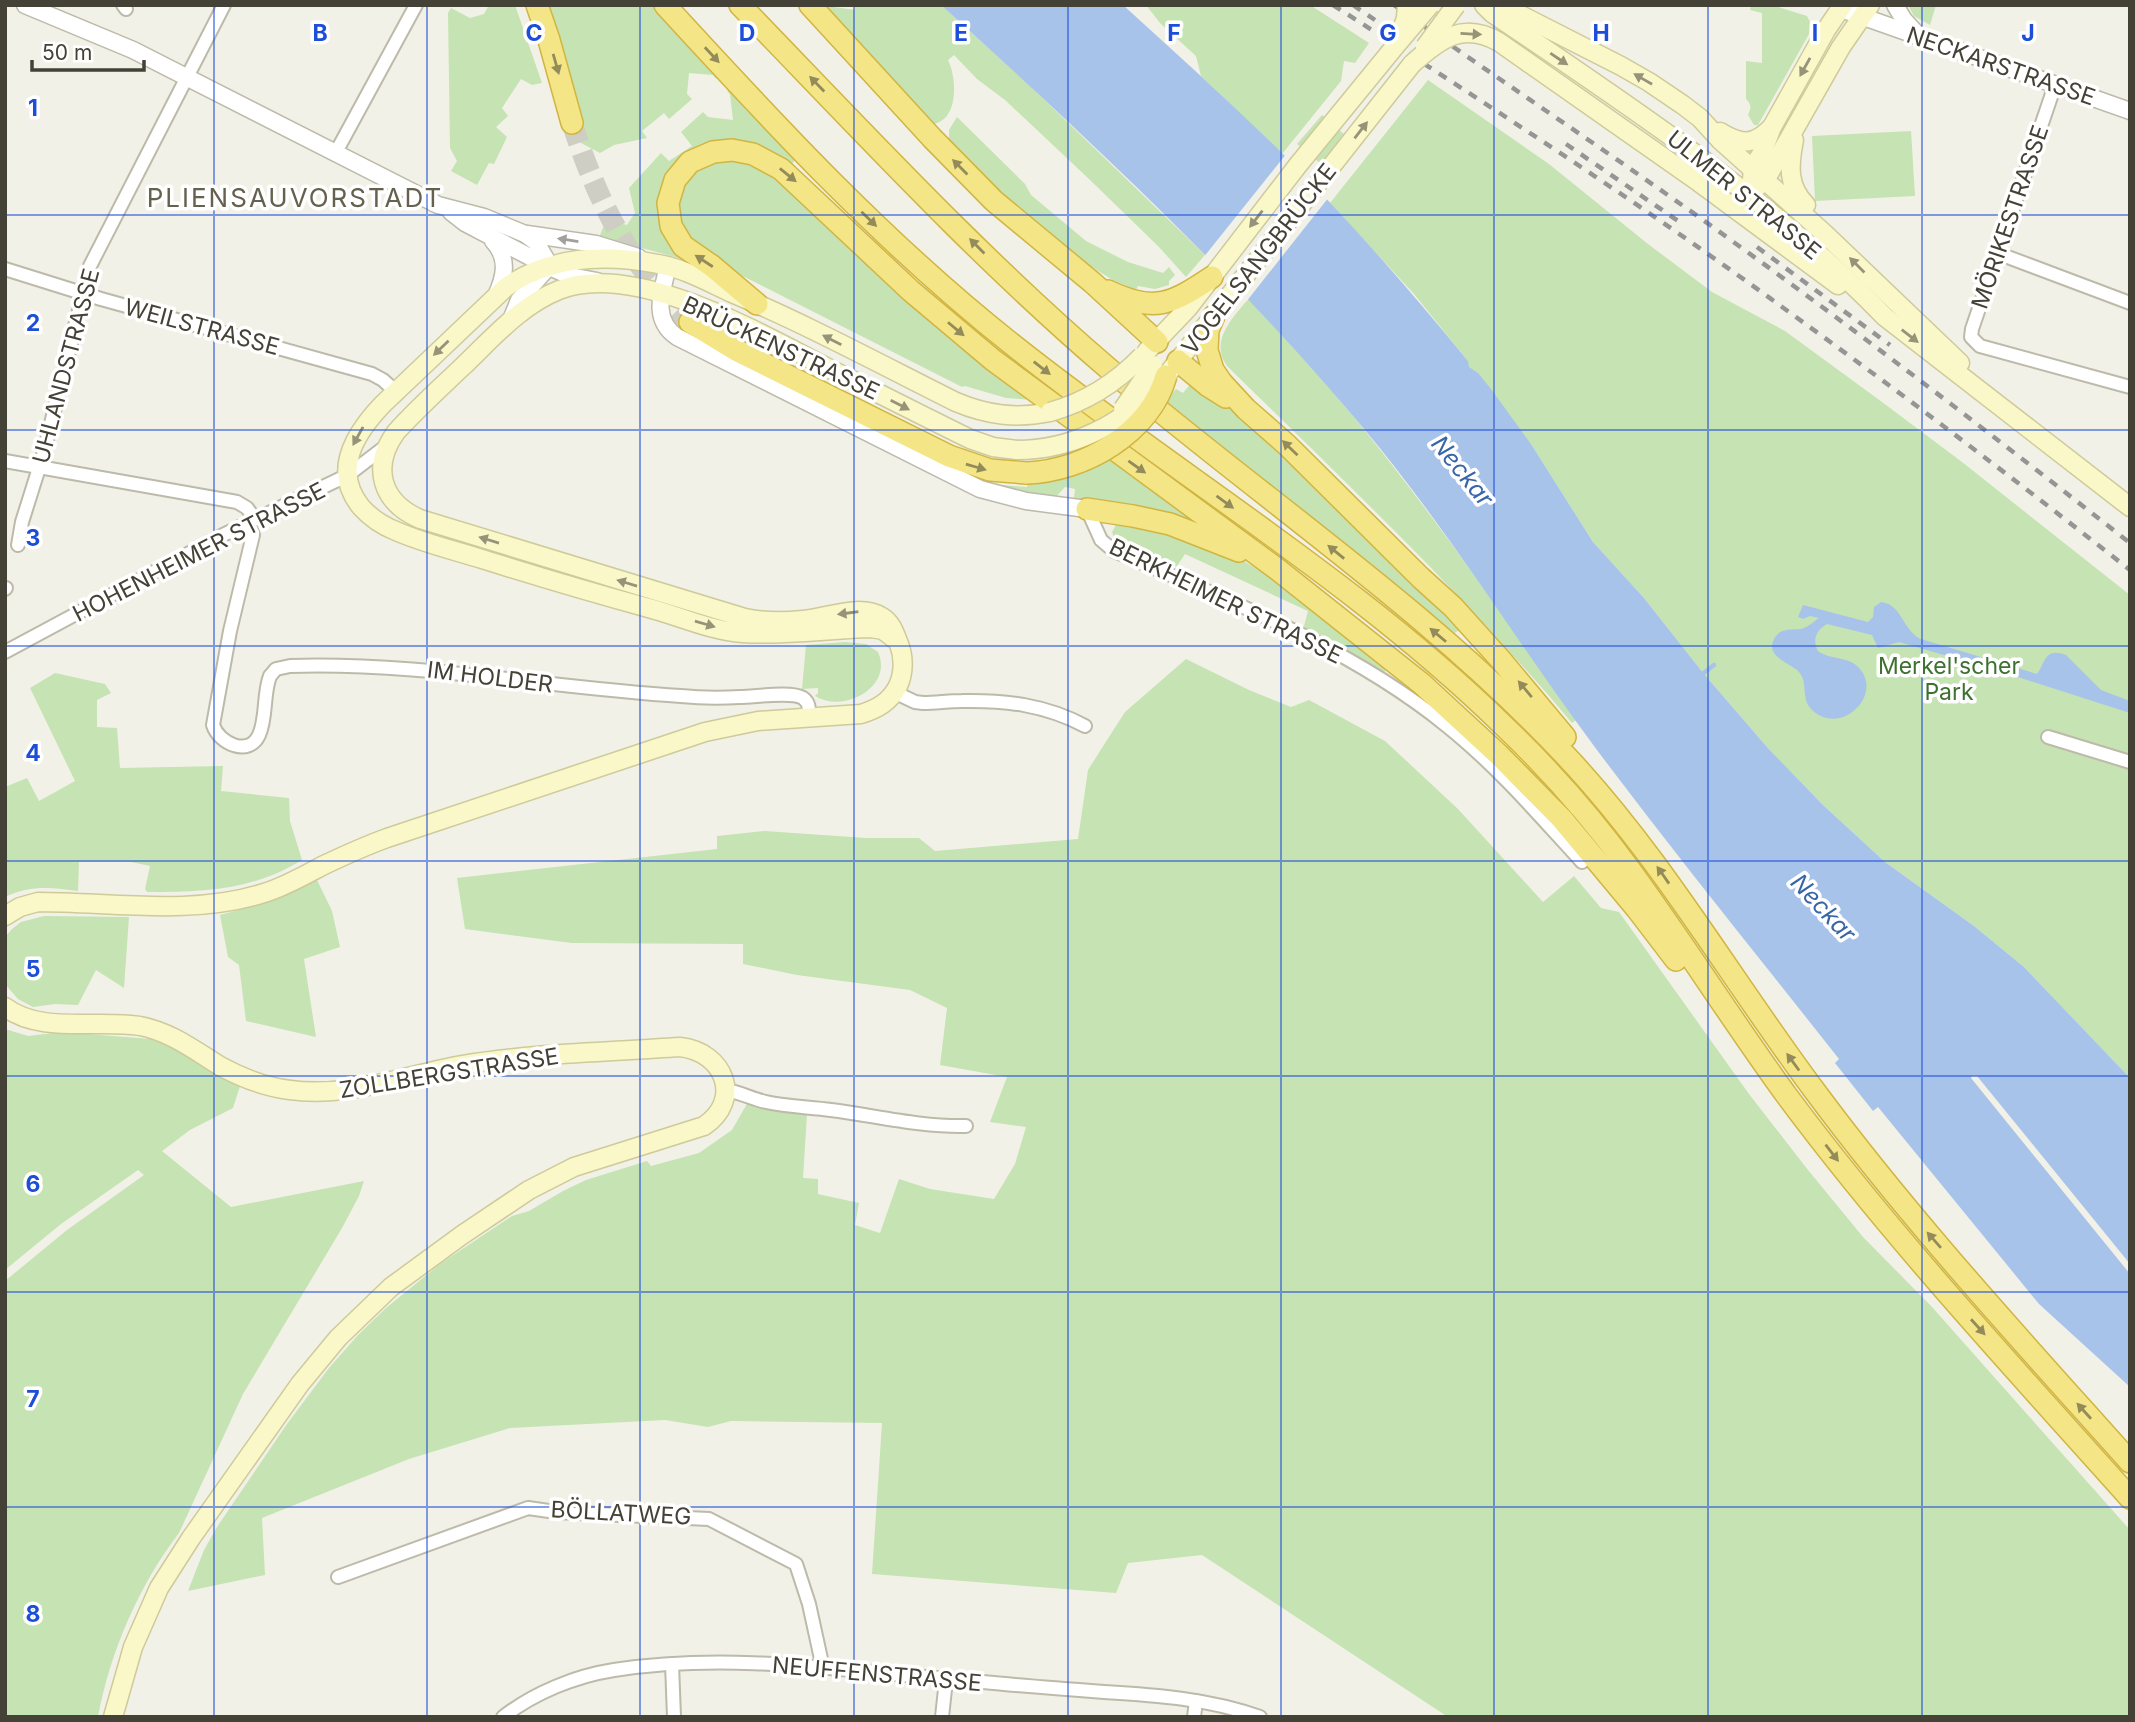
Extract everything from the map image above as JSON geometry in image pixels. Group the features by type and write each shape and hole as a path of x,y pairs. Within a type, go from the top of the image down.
{"highway":[{"path":"537,5 572,123"},
{"path":"665,5 821,171 925,272 1056,379 1389,625 1499,720 1559,783 1630,870 1790,1099 1844,1170 1928,1270 2130,1498"},
{"path":"740,5 967,237 1064,330 1165,416 1390,594 1473,664 1569,758 1624,822"},
{"path":"810,5 964,171 1014,219 1093,283 1159,360 1246,409"},
{"path":"757,304 712,266 683,246 669,219 669,194 679,174 690,162 713,152 732,150 753,154 781,169 911,291 993,360 1277,569 1422,684 1530,785 1562,819 1637,909 1726,1032 1790,1099"},
{"path":"1093,283 1147,304 1183,303 1212,276"},
{"path":"690,322 736,350 948,456 979,468 1015,474 1052,471 1075,465 1109,447 1132,428 1160,395 1159,360"},
{"path":"1209,324 1206,351 1213,370 1222,383 1448,602 1545,713 1596,777 1624,822 1770,1032 1868,1160 1995,1311 2130,1462"},
{"path":"1087,509 1179,527 1277,569"}],"main road":[{"path":"1392,50 1404,28 1407,5"},
{"name":"VOGELSANGBRÜCKE","path":"1212,276 1298,165 1430,5"},
{"name":"VOGELSANGBRÜCKE","path":"1002,415 1038,415 1073,404 1159,360 1209,324 1456,5"},
{"name":"ULMER STRASSE","path":"1484,5 1749,193 1858,289 1885,317 2130,507"},
{"name":"ULMER STRASSE","path":"1501,5 1649,82 1700,118 1720,140 1825,234 1974,376 1992,400"},
{"path":"1760,174 1762,153 1772,127 1839,6"},
{"path":"1749,193 1760,174 1799,124 1842,47 1867,11"},
{"path":"1412,64 1435,44 1450,36 1467,32 1485,35 1499,42 1885,317"},
{"path":"1700,118 1727,136 1741,141 1753,141 1772,127"},
{"path":"1799,124 1791,153 1790,179 1796,194 1820,222 1825,234"},
{"name":"BRÜCKENSTRASSE","path":"348,475 352,447 361,429 395,391 496,296 524,276 547,266 587,259 663,265 757,304 956,402 1002,415"},
{"name":"BRÜCKENSTRASSE","path":"388,444 403,424 512,320 537,301 558,291 601,282 661,294 697,306 734,321 970,439 993,447 1017,450"},
{"name":"VOGELSANGBRÜCKE","path":"1017,450 1041,449 1082,438 1110,425 1143,401 1183,303"},
{"path":"5,916 20,907 38,902 193,905 251,897 289,883 374,843 654,748 734,725 758,721 861,714 878,708 894,692 902,671 899,645 888,622 871,613 853,612 783,622 745,618 420,519 394,502 383,481 383,460 388,444"},
{"path":"348,475 350,487 362,508 394,531 549,580 742,633 871,628 883,630 899,645"},
{"name":"ZOLLBERGSTRASSE","path":"5,1007 20,1017 40,1022 126,1024 152,1029 180,1040 240,1076 291,1090 348,1090 461,1066 521,1057 680,1047 699,1051 713,1061 722,1076 725,1090"},
{"path":"113,1717 133,1647 172,1567 300,1384 352,1323 408,1274 540,1184 574,1167 704,1126 719,1112 725,1090"}],"street":[{"path":"25,5 133,50 446,209 489,237 547,266 570,276 601,282"},
{"name":"UHLANDSTRASSE","path":"18,545 94,259 224,5"},
{"path":"335,154 416,5"},
{"path":"1895,5 1910,28 1924,39"},
{"name":"NECKARSTRASSE","path":"1839,6 1867,11 1924,39 2130,111"},
{"name":"MÖRIKESTRASSE","path":"2055,85 1971,332 1973,341 1980,346 2130,387"},
{"name":"BRÜCKENSTRASSE","path":"446,209 484,218 525,234 596,244 663,265"},
{"path":"512,320 519,300 542,276 547,266 536,242 525,234"},
{"path":"489,237 500,248 504,260 503,276 496,296"},
{"path":"1997,253 2130,303"},
{"path":"663,265 659,305 661,316 667,329 677,337 980,489 1026,501 1087,509"},
{"name":"WEILSTRASSE","path":"5,269 84,294 376,375 395,391"},
{"name":"HOHENHEIMER STRASSE","path":"5,652 252,520 348,475 388,444"},
{"path":"5,461 237,502 247,508 252,520"},
{"name":"BERKHEIMER STRASSE","path":"1087,509 1101,540 1114,551 1307,638 1384,682 1439,720 1500,773 1582,862"},
{"name":"IM HOLDER","path":"252,520 253,535 230,631 214,720 216,733 222,741 233,745 244,746 252,743 259,734 270,676 279,668 301,666 418,669 571,687 680,696 736,698 794,695 803,698 808,704 810,718"},
{"path":"894,692 915,702 998,702 1040,708 1067,716 1085,726"},
{"path":"2049,737 2130,762"},
{"path":"725,1090 740,1092 763,1102 787,1106 942,1126 966,1126"},
{"name":"BÖLLATWEG","path":"338,1577 528,1508 556,1512 709,1518 796,1564 809,1604 823,1668"},
{"name":"NEUFFENSTRASSE","path":"503,1717 566,1683 610,1671 722,1662 1138,1694 1223,1706 1260,1717"},
{"path":"672,1664 674,1717"},
{"path":"942,1717 946,1680"},
{"path":"1194,1717 1196,1701"}],"green space":[{"path":"489,5 515,5 542,83 532,85 521,79 502,108 508,116 496,127 507,137 494,164 489,163 477,185 451,171 457,161 450,148 448,13 451,8 470,18 484,14"},
{"path":"549,5 652,5 718,76 716,79 713,75 689,73 687,94 692,99 669,119 664,113 642,131 647,138 614,145 600,153 581,143 563,126 583,119"},
{"path":"820,5 855,10 854,5 941,5 1028,84 1205,255 1186,277 1088,178 1005,100 977,79 954,55 948,60 954,87 952,107 948,115 933,124"},
{"path":"1146,5 1310,5 1369,43 1355,63 1344,61 1341,81 1282,154 1201,76 1196,56 1160,23"},
{"path":"1751,5 1772,5 1807,16 1810,22 1809,34 1758,125 1754,125 1748,115 1750,107 1746,99 1746,61 1762,63 1762,13 1750,10"},
{"path":"1908,5 1936,5 1930,25 1914,16"},
{"name":"Merkel'scher Park","path":"1428,80 1549,164 1712,292 1785,331 1882,402 2130,595 2130,1078 2024,967 1974,926 1885,862 1823,805 1767,747 1704,674 1644,598 1593,542 1531,444 1468,367 1468,361 1414,294 1330,203"},
{"path":"730,89 796,159 789,167 754,148 673,171 682,256 679,258 598,240 606,220 627,225 635,213 629,188 661,153 669,161 692,146 681,132 703,112 708,117 733,120 730,94 727,91"},
{"path":"1322,115 1345,135 1321,164 1297,144"},
{"path":"957,117 1025,184 1031,195 1086,241 1128,262 1163,273 1169,267 1175,275 1169,285 1155,289 1138,286 1136,290 1111,279 1078,258 1011,204 949,142 949,130"},
{"path":"1911,131 1915,196 1815,201 1812,136"},
{"path":"725,157 764,167 1034,400 1006,398 962,387 725,267 685,237 676,211 687,177 707,162"},
{"path":"1248,299 1338,398 1421,502 1576,720 1572,723 1447,585 1227,366 1222,357 1222,339 1230,322"},
{"path":"1193,381 1283,453 1459,630 1455,633 1423,609 1164,404 1176,389 1183,393"},
{"path":"1110,456 1207,527 1077,501 1074,498 1075,489 1065,487 1055,498 999,487 1027,487 1028,483 1070,474"},
{"path":"1127,521 1235,556 1269,576 1363,647 1362,651 1386,669 1384,673 1350,656 1342,645 1306,628 1304,626 1308,611 1185,554 1177,566 1166,569 1122,547 1115,541 1112,532 1117,523"},
{"path":"845,642 866,644 878,652 881,665 879,676 872,686 863,694 839,702 826,701 815,696 818,688 802,689 806,645"},
{"path":"1186,659 1291,707 1309,700 1385,741 1458,809 1543,902 1574,876 1601,908 1619,912 1749,1094 1863,1237 1932,1307 2130,1530 2130,1717 1448,1717 1202,1555 1128,1563 1116,1593 872,1574 882,1423 731,1421 708,1427 665,1420 510,1428 409,1459 262,1518 265,1575 188,1591 204,1550 217,1527 329,1368 386,1308 440,1264 512,1216 529,1211 586,1180 647,1161 651,1166 699,1153 732,1130 748,1102 777,1111 807,1114 803,1178 818,1179 818,1194 859,1203 855,1225 880,1233 899,1179 930,1189 994,1199 1015,1164 1026,1127 990,1122 1007,1077 940,1065 947,1008 910,990 797,975 743,964 743,944 572,943 465,929 457,878 717,849 717,836 765,831 866,838 919,838 935,851 1078,839 1088,770 1125,712"},
{"path":"55,673 105,684 111,693 97,700 97,727 117,728 120,768 223,766 221,791 289,798 290,821 302,860 246,884 168,892 147,892 145,889 150,866 131,862 79,862 78,891 41,888 23,890 5,897 5,787 27,778 39,801 75,781 30,688"},
{"path":"317,880 332,911 340,947 304,959 316,1037 246,1021 239,965 228,957 220,915 278,899"},
{"path":"44,916 129,917 124,988 96,970 78,1005 33,1007 18,999 5,984 5,937 21,922"},
{"path":"5,1029 28,1036 62,1032 151,1039 174,1048 240,1086 233,1108 190,1130 162,1151 231,1207 364,1181 342,1228 243,1394 179,1533 139,1597 118,1644 98,1717 5,1717 5,1281 67,1230 144,1175 138,1170 61,1224 5,1270"}],"water":[{"name":"Neckar","path":"941,5 1123,5 1283,154 1332,204 1401,282 1468,361 1469,367 1478,373 1491,389 1531,444 1593,542 1644,598 1704,674 1767,747 1823,805 1885,862 1974,926 2024,967 2130,1078 2130,1264 1977,1076 1971,1078 2130,1274 2130,1387 2039,1304 1878,1107 1873,1111 1835,1063 1839,1059 1594,746 1395,467 1315,372 1160,210 1052,106"},
{"path":"1881,602 1894,608 1910,630 1921,639 2037,674 2050,654 2066,655 2101,690 2130,701 2130,713 1899,642 1878,648 1872,635 1827,624 1816,636 1818,651 1857,666 1865,677 1866,688 1857,708 1847,715 1836,719 1824,717 1808,706 1803,680 1798,671 1774,653 1772,648 1776,636 1787,630 1808,626 1819,618 1798,617 1803,605 1868,622 1873,617 1874,607"}],"pier":[{"path":"1287,153 1329,197 1246,302 1203,258"}],"waterway":[{"path":"1701,675 1714,665"}],"tunnel":[{"path":"572,123 592,179 632,255 668,301 690,322"}],"railway":[{"path":"1333,5 1677,232 1918,407 2130,570"},
{"path":"1353,5 1375,20"},
{"path":"1394,5 1757,259 2130,543"},
{"path":"1566,144 1684,225"},
{"path":"1757,247 1890,345"}],"district":[{"name":"PLIENSAUVORSTADT","path":"295,198"}]}
